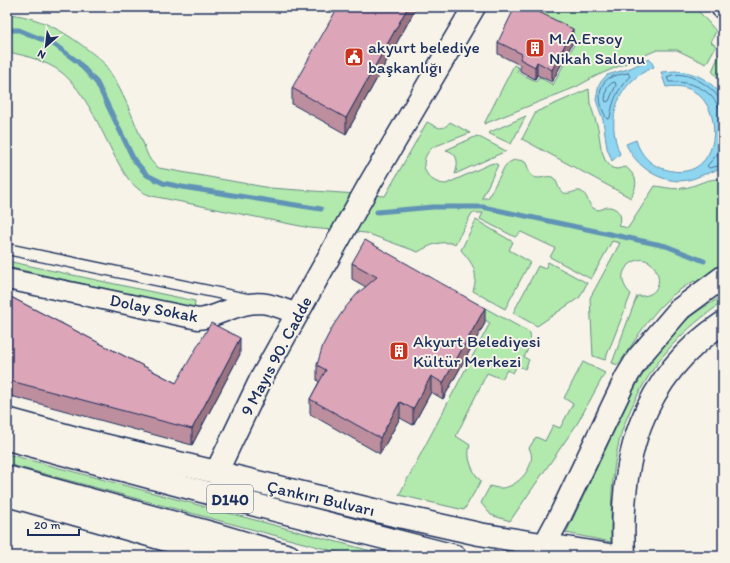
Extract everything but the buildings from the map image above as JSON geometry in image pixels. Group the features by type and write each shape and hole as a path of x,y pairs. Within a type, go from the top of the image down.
{"main road":[{"name":"9 Mayıs 90. Cadde","path":"216,473 261,379 369,185 474,7"},
{"path":"543,550 564,510 626,378 638,358 680,309 723,278"},
{"path":"624,556 623,509 625,485 639,430 650,402 661,382 679,359 699,341 723,323"},
{"name":"Çankırı Bulvarı","path":"7,419 91,442 216,473 543,550 616,556"},
{"name":"Çankırı Bulvarı","path":"7,438 197,490 455,556"},
{"name":"D140","path":"7,477 289,556"},
{"path":"7,495 223,556"}],"street":[{"name":"Dolay Sokak","path":"7,279 198,319 209,318 242,304 261,302 297,314"}],"lane":[{"path":"7,249 261,302"}],"green space":[{"path":"522,7 695,7 716,31 711,42 716,46 706,64 677,50 657,50 596,76 576,87 484,124 514,65 519,68 517,72 536,81 539,77 553,85 576,41 519,12"},
{"path":"7,14 29,18 50,26 78,42 105,65 117,84 132,115 149,158 159,168 270,188 385,196 427,122 442,128 450,122 470,133 433,147 425,159 425,170 428,176 433,180 446,184 494,163 498,165 482,198 488,198 505,166 512,161 519,160 525,162 534,177 554,178 562,192 583,192 593,208 600,210 608,207 613,208 620,214 621,217 619,226 628,228 655,186 680,189 713,179 723,180 723,302 695,323 663,356 653,369 635,400 620,436 616,454 612,492 611,542 566,533 633,391 645,370 682,324 695,313 722,295 694,281 679,290 659,308 640,332 618,365 612,363 637,296 649,295 656,289 658,281 657,273 653,265 647,261 638,260 626,268 623,280 625,287 631,294 605,360 593,356 590,298 620,243 612,241 591,279 550,257 555,248 521,232 515,237 480,219 483,213 472,213 455,244 440,243 427,247 418,252 366,233 310,228 152,196 138,189 127,177 85,100 70,80 55,68 42,62 7,52"},
{"path":"721,51 723,52 723,84 712,71"},
{"path":"589,89 590,103 598,128 601,148 605,160 612,168 617,169 626,167 635,178 636,184 631,198 522,139 536,112"},
{"path":"526,116 511,144 488,133"},
{"path":"477,136 506,151 455,174 457,162 455,156 450,151 446,150"},
{"path":"476,220 513,242 509,250 530,262 505,309 473,291 475,284 474,269 461,250"},
{"path":"7,261 195,301 194,308 7,267"},
{"path":"548,262 587,283 580,297 537,326 513,313 538,266 545,269"},
{"path":"474,302 530,333 530,343 524,357 529,360 525,369 517,365 513,373 507,370 502,379 487,373 456,436 470,445 469,459 475,473 481,481 464,510 399,495 490,323 466,308"},
{"path":"583,362 605,373 577,424 510,521 491,515 481,503 490,486 499,488 507,487 519,480 529,468 531,454 529,448 536,437 545,441 553,425 560,428 573,404 564,398"},
{"path":"7,454 390,556 352,556 7,464"}],"water":[{"path":"650,59 654,67 641,74 631,82 623,92 618,103 614,115 614,127 620,154 612,161 607,148 603,120 596,100 599,84 607,75 628,69"},
{"path":"676,71 690,73 703,78 719,92 723,98 723,168 690,180 678,181 660,177 643,167 630,152 626,144 636,140 640,150 646,158 654,165 664,169 686,171 701,164 711,149 714,132 711,114 702,98 687,88 666,87 661,72"}],"waterway":[{"path":"7,30 19,30 55,45 78,62 97,83 134,160 147,175 163,183 182,187 321,209"},
{"path":"377,212 433,207 483,207 666,246 704,261"}],"place":[{"name":"M.A.Ersoy Nikah Salonu","path":"535,48"},
{"name":"akyurt belediye başkanlığı","path":"354,57"},
{"name":"Akyurt Belediyesi Kültür Merkezi","path":"399,351"}]}
